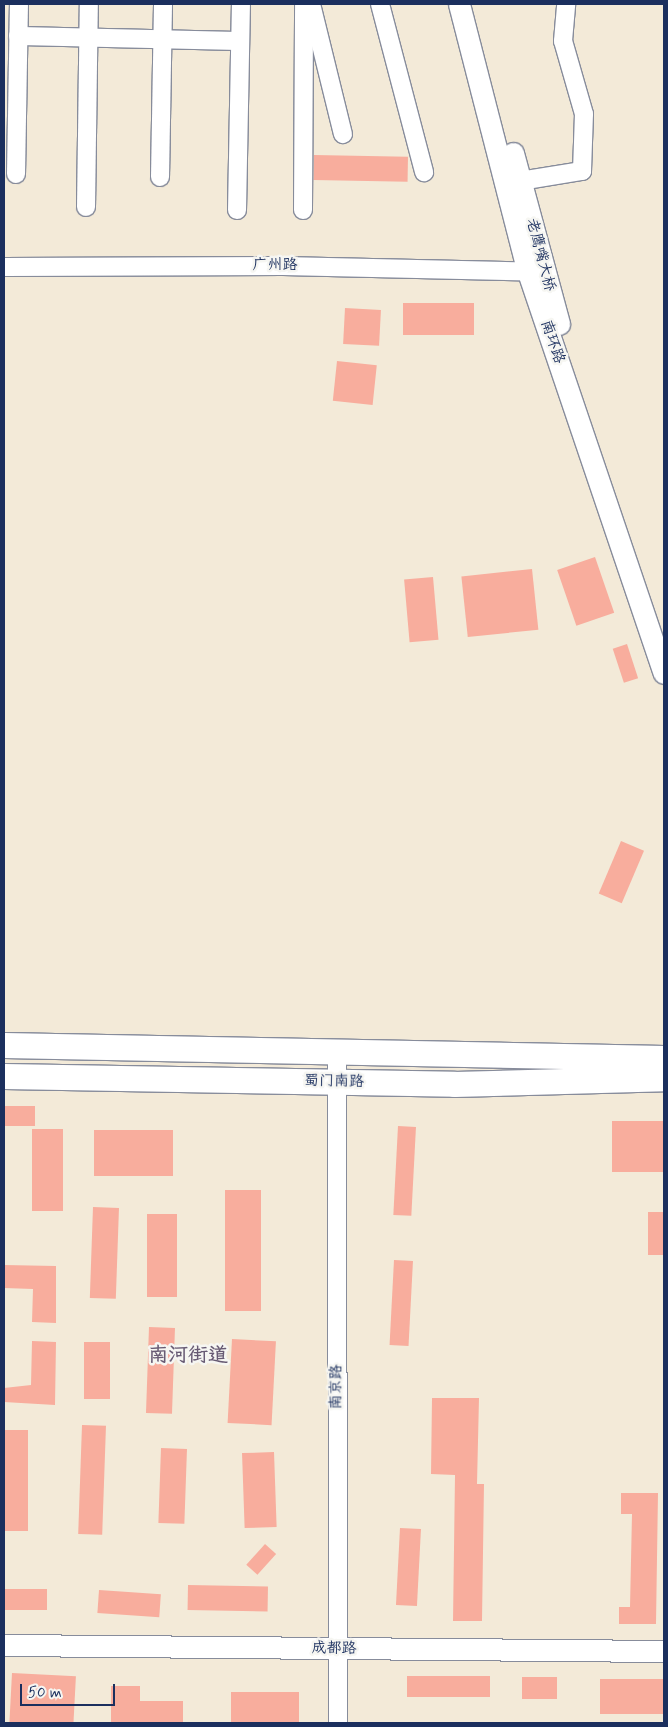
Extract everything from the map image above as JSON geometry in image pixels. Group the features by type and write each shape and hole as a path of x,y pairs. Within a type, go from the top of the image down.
{"highway":[{"path":"4,1045 337,1050 664,1058"},
{"name":"蜀门南路","path":"4,1076 454,1084 664,1078"}],"main road":[{"name":"南环路","path":"459,4 537,272 664,673"},
{"name":"老鹰嘴大桥","path":"474,4 520,181 537,272 581,406 664,644"},
{"name":"成都路","path":"4,1645 664,1651"}],"street":[{"path":"16,174 19,4"},
{"path":"86,207 89,4"},
{"path":"160,177 163,4"},
{"path":"238,210 241,4"},
{"path":"303,210 304,4"},
{"path":"311,4 343,134"},
{"path":"380,4 424,172"},
{"path":"520,181 582,171 584,114 563,40 566,4"},
{"path":"18,36 240,41"},
{"name":"广州路","path":"4,267 283,266 537,272"},
{"name":"南京路","path":"337,1050 338,1723"}],"building":[{"path":"314,155 408,157 408,182 314,180"},
{"path":"403,303 474,303 474,335 403,335"},
{"path":"345,308 381,310 379,346 343,344"},
{"path":"337,361 377,365 373,405 333,401"},
{"path":"595,557 614,613 576,626 557,570"},
{"path":"532,569 538,630 468,637 461,576"},
{"path":"433,577 438,640 410,642 404,580"},
{"path":"627,644 638,678 624,683 613,649"},
{"path":"621,841 644,851 622,903 599,893"},
{"path":"4,1106 35,1106 35,1126 4,1126"},
{"path":"612,1121 664,1121 664,1172 612,1172"},
{"path":"398,1126 416,1127 411,1216 393,1215"},
{"path":"32,1129 63,1129 63,1211 32,1211"},
{"path":"94,1130 173,1130 173,1176 94,1176"},
{"path":"225,1190 261,1190 261,1311 225,1311"},
{"path":"93,1207 119,1208 116,1299 90,1298"},
{"path":"648,1212 664,1212 664,1255 648,1255"},
{"path":"147,1214 177,1214 177,1297 147,1297"},
{"path":"394,1260 413,1261 409,1346 390,1345"},
{"path":"4,1265 56,1266 56,1323 32,1322 33,1289 4,1288"},
{"path":"149,1327 175,1328 172,1414 146,1413"},
{"path":"232,1339 276,1341 272,1425 228,1423"},
{"path":"32,1341 56,1342 55,1405 4,1402 4,1388 31,1385"},
{"path":"84,1342 110,1342 110,1399 84,1399"},
{"path":"432,1398 479,1398 477,1484 484,1484 482,1621 453,1621 455,1475 431,1474"},
{"path":"82,1425 106,1426 102,1535 78,1534"},
{"path":"4,1430 28,1430 28,1531 4,1531"},
{"path":"161,1448 187,1449 184,1524 158,1523"},
{"path":"274,1452 277,1527 245,1528 242,1453"},
{"path":"621,1493 658,1493 656,1624 619,1624 619,1607 630,1607 632,1514 621,1514"},
{"path":"400,1528 421,1529 417,1606 396,1605"},
{"path":"265,1544 276,1554 257,1575 246,1565"},
{"path":"188,1585 268,1586 268,1611 188,1610"},
{"path":"4,1589 47,1589 47,1610 4,1610"},
{"path":"99,1590 161,1594 159,1617 97,1613"},
{"path":"12,1673 76,1676 73,1723 9,1723"},
{"path":"407,1676 490,1676 490,1697 407,1697"},
{"path":"522,1677 557,1677 557,1699 522,1699"},
{"path":"600,1679 664,1679 664,1714 600,1714"},
{"path":"111,1686 140,1686 140,1701 183,1701 183,1723 111,1723"},
{"path":"231,1692 299,1692 299,1723 231,1723"}],"district":[{"name":"南河街道","path":"188,1355"}]}
